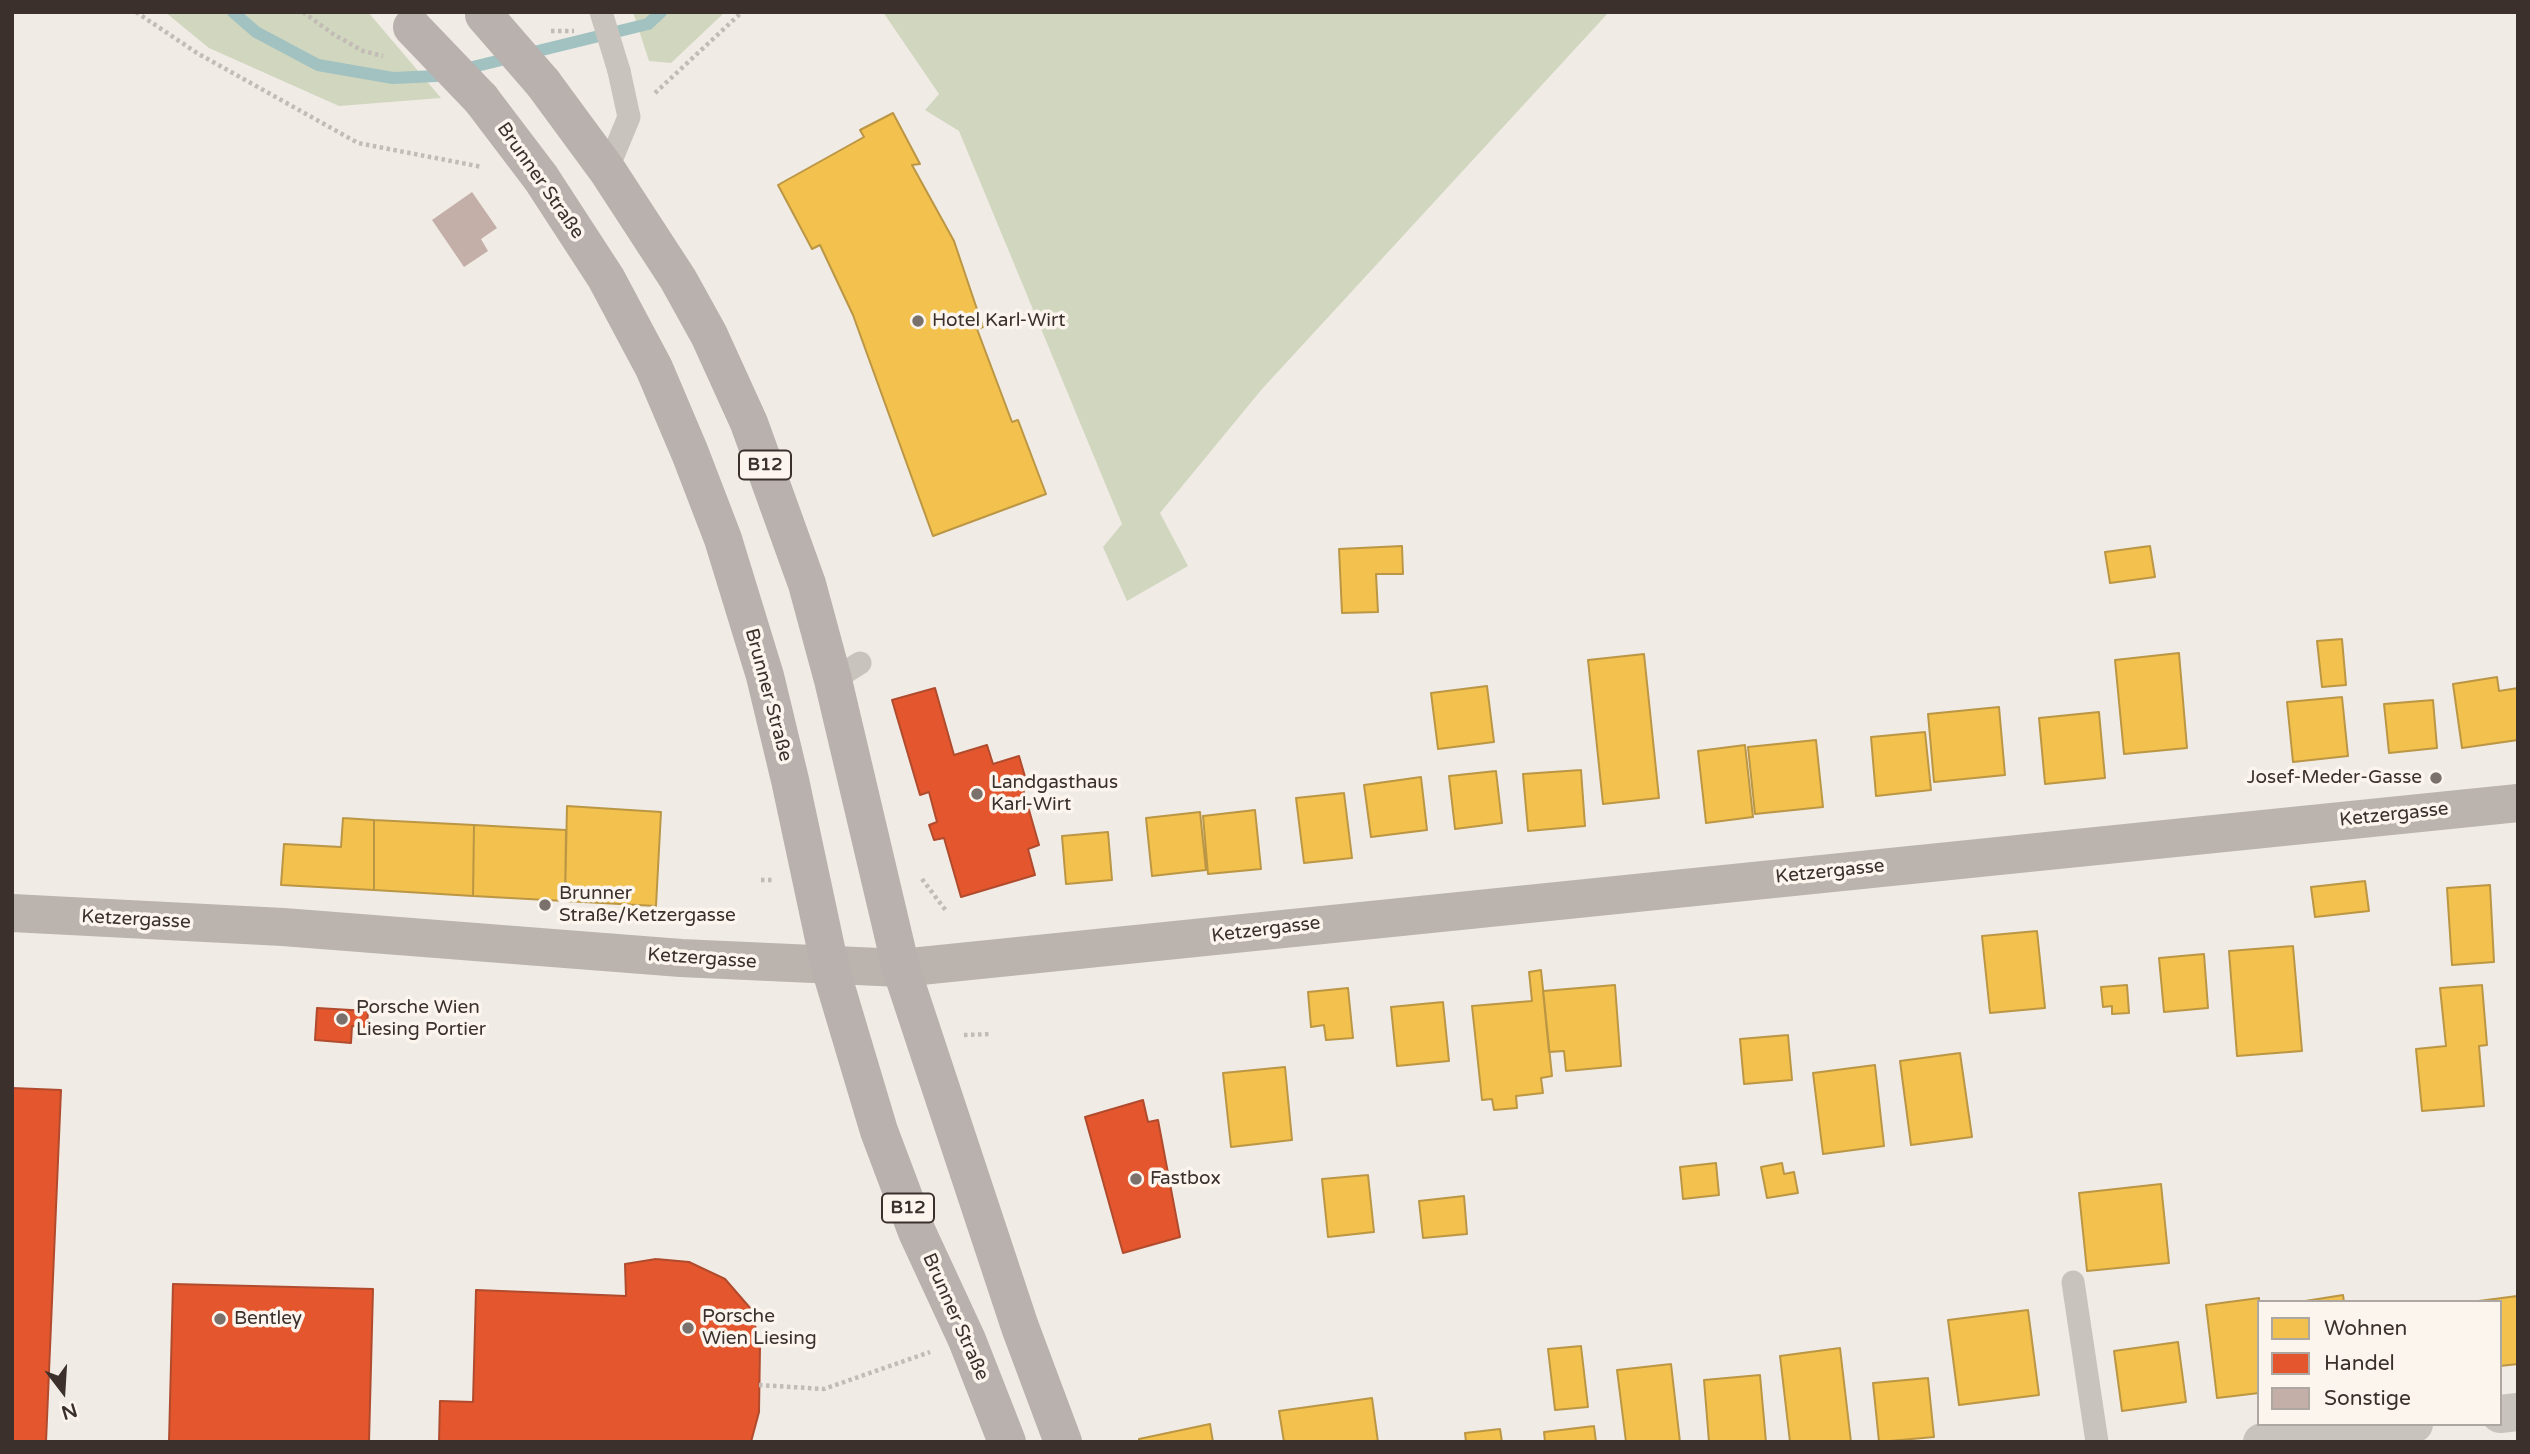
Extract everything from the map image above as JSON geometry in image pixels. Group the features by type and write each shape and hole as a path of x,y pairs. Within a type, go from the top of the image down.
{"main road":[{"name":"B12","path":"483,13 543,83 607,170 678,279 727,371 784,515 807,584 846,671 901,968 1020,1327 1063,1442"},
{"name":"Brunner Straße","path":"406,20 481,99 541,178 632,323 672,408 719,528 771,701 830,967 879,1130 917,1232 967,1340 1007,1442"},
{"name":"Ketzergasse","path":"12,913 283,928 681,958 830,967 901,968 2518,803"}],"street":[{"path":"2262,1442 2397,1426"}],"lane":[{"path":"601,12 619,71 629,117 607,170"},
{"path":"2073,1282 2097,1442"}],"path":[{"path":"136,12 197,53 358,143 541,178"},
{"path":"303,12 363,51"},
{"path":"629,117 742,12"},
{"path":"759,1385 824,1389 967,1340"}],"green space":[{"path":"165,12 368,12 441,98 339,106 209,48"},
{"path":"633,12 725,12 671,63 649,61"},
{"path":"883,12 1609,12 1262,389 1160,513 1188,566 1127,601 1103,547 1122,524 959,131 925,110 939,94"}],"building: Wohnen":[{"name":"Hotel Karl-Wirt","path":"893,113 920,164 912,165 954,241 983,327 977,329 1012,422 1018,420 1046,494 933,536 853,315 820,245 812,249 778,185 864,137 860,130"},
{"path":"1402,546 1403,574 1376,574 1378,612 1342,613 1339,549"},
{"path":"2150,546 2155,577 2110,583 2105,552"},
{"path":"2342,639 2346,685 2322,687 2317,641"},
{"path":"2179,653 2187,748 2124,754 2115,660"},
{"path":"1644,654 1659,798 1603,804 1588,660"},
{"path":"2497,677 2499,691 2518,688 2518,740 2462,748 2453,684"},
{"path":"1487,686 1494,742 1438,749 1431,693"},
{"path":"2342,697 2348,756 2293,762 2287,702"},
{"path":"2433,700 2437,748 2389,753 2384,704"},
{"path":"1999,707 2005,775 1934,782 1928,714"},
{"path":"2099,712 2105,778 2045,784 2039,718"},
{"path":"1925,732 1931,790 1876,796 1871,737"},
{"path":"1816,740 1823,807 1755,814 1748,747"},
{"path":"1745,745 1753,817 1706,823 1698,751"},
{"path":"1581,770 1585,826 1528,831 1523,774"},
{"path":"1496,771 1502,823 1455,829 1449,776"},
{"path":"1421,777 1427,830 1371,837 1364,785"},
{"path":"1344,793 1352,858 1304,863 1296,798"},
{"path":"567,806 661,812 656,906 565,901"},
{"path":"1255,810 1261,869 1208,874 1203,816"},
{"path":"1200,812 1206,870 1152,876 1146,818"},
{"path":"343,818 374,820 374,890 281,885 284,844 341,847"},
{"path":"374,820 474,825 473,896 374,890"},
{"path":"474,825 566,830 565,901 473,896"},
{"path":"1108,832 1112,880 1066,884 1062,836"},
{"path":"2365,881 2369,911 2315,917 2311,887"},
{"path":"2490,885 2494,962 2452,965 2447,888"},
{"path":"2037,931 2045,1008 1990,1013 1982,936"},
{"path":"2293,946 2302,1051 2237,1056 2229,951"},
{"path":"2204,954 2208,1008 2164,1012 2159,958"},
{"path":"1541,970 1552,1076 1541,1078 1543,1093 1516,1096 1517,1108 1494,1110 1492,1099 1482,1100 1472,1006 1532,1001 1529,972"},
{"path":"1615,985 1621,1066 1566,1071 1564,1051 1549,1052 1543,991"},
{"path":"2127,985 2129,1013 2112,1014 2112,1006 2103,1007 2101,987"},
{"path":"2482,985 2487,1045 2479,1046 2484,1106 2422,1111 2416,1049 2446,1046 2440,988"},
{"path":"1348,988 1353,1038 1326,1040 1324,1025 1311,1027 1308,992"},
{"path":"1443,1002 1449,1061 1397,1066 1391,1007"},
{"path":"1788,1035 1792,1080 1744,1084 1740,1039"},
{"path":"1960,1053 1972,1137 1911,1145 1900,1061"},
{"path":"1875,1065 1884,1146 1823,1154 1813,1073"},
{"path":"1285,1067 1292,1140 1231,1147 1223,1073"},
{"path":"1716,1163 1719,1195 1683,1199 1680,1167"},
{"path":"1782,1163 1784,1174 1794,1172 1798,1193 1767,1198 1761,1167"},
{"path":"1368,1175 1374,1232 1328,1237 1322,1179"},
{"path":"2161,1184 2169,1263 2087,1271 2079,1193"},
{"path":"1464,1196 1467,1234 1423,1238 1419,1201"},
{"path":"2343,1295 2344,1300 2312,1300"},
{"path":"2517,1296 2518,1364 2502,1366 2502,1300 2486,1300"},
{"path":"2259,1298 2257,1393 2217,1398 2206,1305"},
{"path":"2028,1310 2039,1395 1959,1405 1948,1320"},
{"path":"2178,1342 2186,1402 2122,1411 2114,1351"},
{"path":"1581,1346 1588,1407 1555,1410 1548,1349"},
{"path":"1840,1348 1851,1442 1790,1442 1780,1356"},
{"path":"1671,1364 1680,1442 1626,1442 1617,1370"},
{"path":"1760,1375 1766,1442 1709,1442 1704,1380"},
{"path":"1928,1378 1934,1437 1879,1442 1873,1383"},
{"path":"1372,1398 1378,1442 1284,1442 1279,1411"},
{"path":"1210,1424 1213,1442 1139,1442 1139,1439"},
{"path":"1594,1426 1596,1442 1545,1442 1544,1432"},
{"path":"1500,1429 1502,1442 1466,1442 1465,1433"}],"building: Handel":[{"name":"Landgasthaus Karl-Wirt","path":"935,688 954,755 987,745 993,764 1019,756 1026,780 1021,782 1039,845 1028,849 1035,875 961,897 944,838 934,840 929,825 937,822 929,792 920,795 892,700"},
{"name":"Porsche Wien Liesing Portier","path":"317,1008 368,1011 367,1027 352,1026 351,1043 315,1040"},
{"path":"12,1088 61,1090 46,1442 12,1442"},
{"name":"Fastbox","path":"1143,1100 1148,1122 1158,1120 1180,1237 1123,1253 1085,1117"},
{"path":"656,1259 689,1262 725,1279 751,1309 760,1346 759,1412 751,1442 439,1442 440,1401 473,1402 476,1290 626,1296 625,1264"},
{"path":"173,1284 373,1289 369,1442 169,1442"}],"building: Sonstige":[{"path":"472,192 497,228 481,239 488,251 464,267 432,220"}],"waterway":[{"path":"233,12 256,32 318,65 393,78 436,76 648,24 661,12"}],"place":[{"name":"Hotel Karl-Wirt","path":"918,321"},
{"name":"Josef-Meder-Gasse","path":"2436,778"},
{"name":"Landgasthaus Karl-Wirt","path":"977,794"},
{"name":"Brunner Straße/Ketzergasse","path":"545,905"},
{"name":"Porsche Wien Liesing Portier","path":"342,1019"},
{"name":"Fastbox","path":"1136,1179"},
{"name":"Bentley","path":"220,1319"},
{"name":"Porsche Wien Liesing","path":"688,1328"}]}
